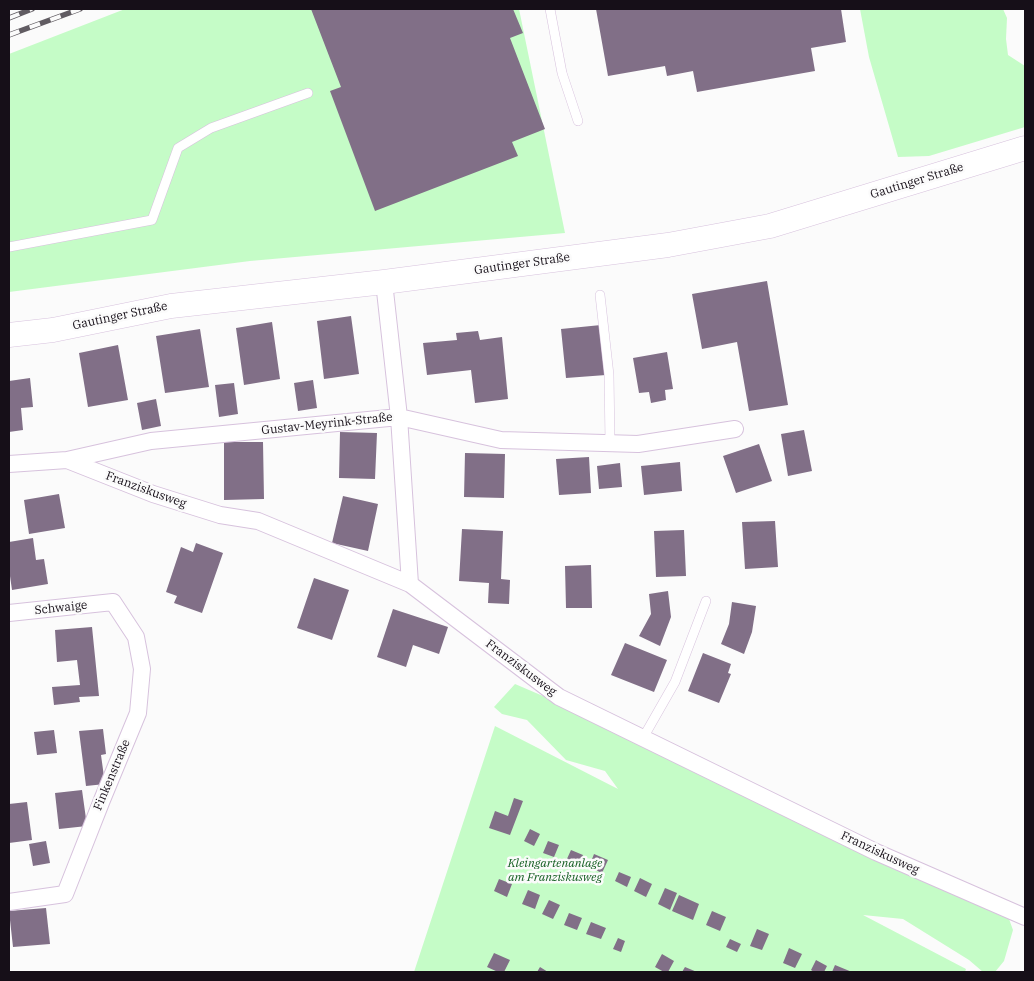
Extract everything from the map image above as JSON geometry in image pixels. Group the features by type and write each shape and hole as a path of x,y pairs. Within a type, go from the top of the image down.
{"main road":[{"name":"Gautinger Straße","path":"9,336 53,330 170,306 384,282 668,245 770,226 1025,148"}],"street":[{"path":"384,282 399,417 410,584"},
{"name":"Gustav-Meyrink-Straße","path":"67,460 151,441 399,417 501,440 638,444 735,430"},
{"name":"Franziskusweg","path":"9,464 67,460 153,494 220,515 258,521 410,584 559,697 876,852 1025,917"},
{"name":"Schwaige","path":"9,613 113,602"},
{"name":"Finkenstraße","path":"9,902 65,894 138,713 142,669 136,637 113,602"}],"lane":[{"path":"550,9 562,73 578,121"},
{"path":"9,247 152,220 178,148 210,128 308,93"},
{"path":"600,295 609,375 610,443"},
{"path":"643,738 675,682 706,601"}],"green space":[{"path":"125,9 519,9 565,233 250,261 9,292 9,54"},
{"path":"860,9 1003,9 1007,18 1006,39 1008,55 1025,66 1025,127 929,156 898,157 869,57"},
{"name":"Kleingartenanlage am Franziskusweg","path":"515,684 613,726 1009,919 1013,930 1004,961 995,972 983,972 969,960 903,919 863,915 966,969 965,972 414,972 495,726 618,789 605,771 566,760 527,720 502,714 494,707"}],"building":[{"path":"311,9 513,9 523,33 510,38 545,129 512,142 518,156 375,211 330,91 341,87"},
{"path":"596,9 841,9 846,42 811,48 815,71 697,92 693,71 667,76 665,66 608,76"},
{"path":"767,281 788,405 749,411 737,342 702,349 692,294"},
{"path":"351,316 359,374 324,379 317,321"},
{"path":"272,322 280,379 244,385 236,328"},
{"path":"601,325 606,375 566,378 561,329"},
{"path":"200,329 209,387 165,393 156,336"},
{"path":"478,331 480,340 502,337 508,399 475,403 471,370 427,375 423,343 457,340 456,333"},
{"path":"118,345 128,400 88,407 79,353"},
{"path":"667,352 673,389 665,390 666,400 651,403 649,392 639,393 633,358"},
{"path":"30,378 33,407 21,408 23,430 9,432 9,381"},
{"path":"313,380 317,408 298,411 294,383"},
{"path":"234,383 238,414 219,417 215,385"},
{"path":"156,399 161,426 142,430 137,403"},
{"path":"804,430 812,471 788,476 781,434"},
{"path":"340,432 377,433 375,479 339,478"},
{"path":"224,442 263,442 264,499 224,500"},
{"path":"759,444 772,481 736,493 723,456"},
{"path":"465,453 505,454 504,498 464,497"},
{"path":"589,457 591,493 559,495 556,459"},
{"path":"680,462 682,491 644,495 641,466"},
{"path":"620,463 622,487 599,489 597,466"},
{"path":"59,494 65,528 29,534 24,500"},
{"path":"343,496 378,504 368,551 332,543"},
{"path":"775,521 778,567 745,569 742,522"},
{"path":"462,529 503,531 501,579 510,580 509,604 488,603 489,583 459,581"},
{"path":"684,530 686,576 656,577 654,531"},
{"path":"33,538 36,560 44,559 48,584 12,590 9,569 9,542"},
{"path":"196,543 223,553 202,613 174,603 177,596 166,592 181,547 193,552"},
{"path":"591,565 592,608 566,608 565,566"},
{"path":"314,578 349,590 332,640 297,628"},
{"path":"668,591 671,617 660,646 639,636 651,614 649,594"},
{"path":"732,602 756,606 752,632 744,654 721,644 729,624"},
{"path":"393,609 448,627 439,654 413,645 406,667 377,657"},
{"path":"92,627 99,696 79,697 80,702 54,705 52,687 80,685 77,660 57,662 55,630"},
{"path":"625,643 667,660 654,692 611,675"},
{"path":"703,653 731,664 728,673 731,674 719,703 688,691"},
{"path":"103,729 106,754 101,755 105,784 86,786 79,731"},
{"path":"54,730 57,753 37,755 34,732"},
{"path":"82,790 87,826 59,829 55,793"},
{"path":"514,798 523,801 510,835 489,828 495,811 508,816"},
{"path":"27,802 32,840 9,843 9,804"},
{"path":"530,829 540,834 534,846 524,841"},
{"path":"46,841 50,863 33,866 29,844"},
{"path":"548,841 559,845 554,857 543,853"},
{"path":"571,850 583,855 578,867 566,861"},
{"path":"594,854 608,860 602,873 589,867"},
{"path":"619,872 631,877 627,887 615,881"},
{"path":"640,878 652,884 646,897 634,891"},
{"path":"499,879 512,884 507,897 494,891"},
{"path":"665,888 677,893 670,910 658,904"},
{"path":"528,890 540,895 535,909 522,904"},
{"path":"679,895 699,904 693,920 672,911"},
{"path":"549,900 560,905 553,919 542,914"},
{"path":"46,908 50,944 13,947 9,911"},
{"path":"712,911 726,917 720,931 706,925"},
{"path":"569,913 582,918 577,930 564,925"},
{"path":"591,922 606,928 601,939 586,934"},
{"path":"757,929 769,934 762,950 750,946"},
{"path":"618,938 625,941 621,952 613,949"},
{"path":"730,939 741,944 737,952 726,947"},
{"path":"789,948 802,954 795,968 783,963"},
{"path":"494,953 510,960 504,972 498,972 487,967"},
{"path":"662,954 674,961 668,972 655,967"},
{"path":"816,960 827,966 824,972 814,972 811,970"},
{"path":"835,965 852,972 832,972"},
{"path":"540,967 548,972 537,972"},
{"path":"685,967 697,972 682,972"}],"railway":[{"path":"9,18 32,9"},
{"path":"9,35 80,9"}]}
